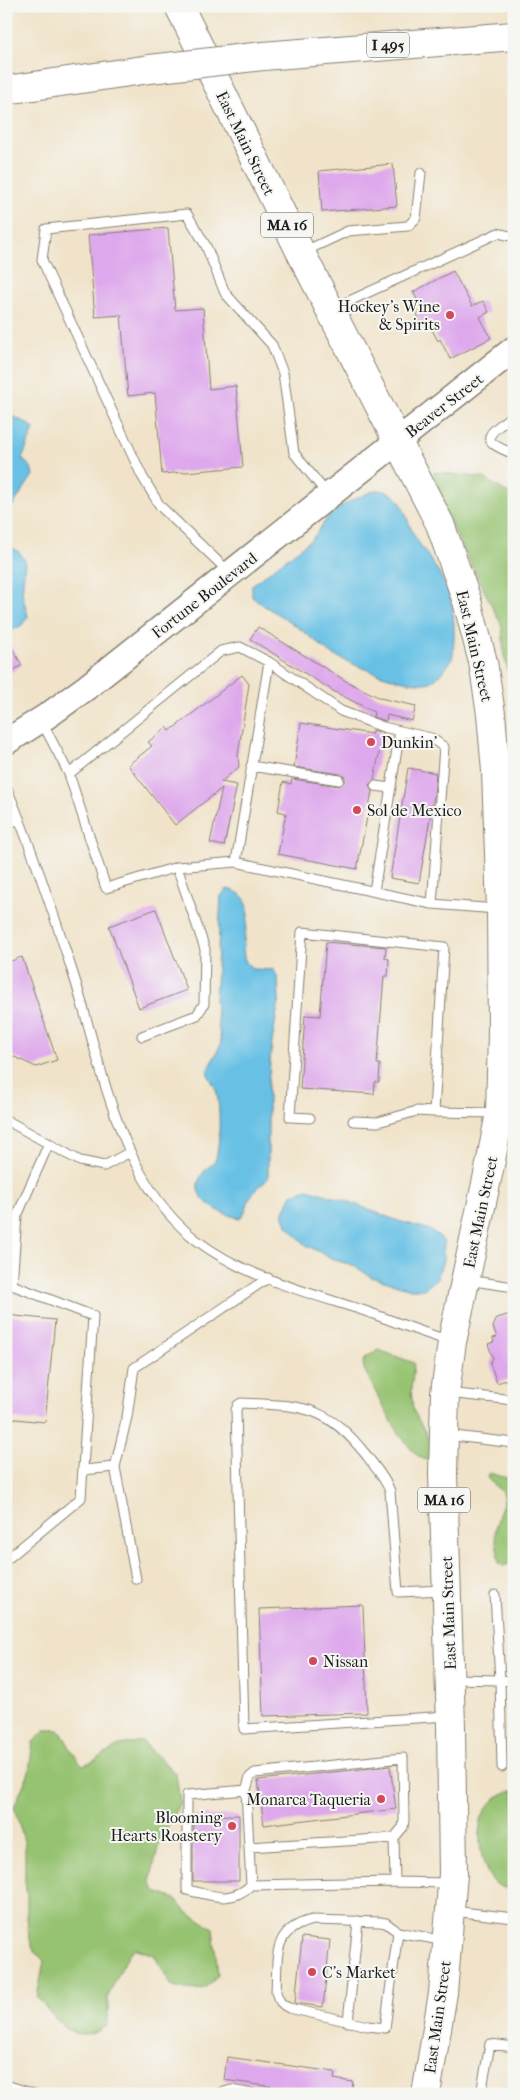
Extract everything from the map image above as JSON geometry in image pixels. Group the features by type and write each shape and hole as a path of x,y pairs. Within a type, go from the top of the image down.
{"main road":[{"name":"East Main Street","path":"179,6 301,253 440,524 466,601 482,662 491,714 505,772 507,908 502,1033 503,1113 452,1342 445,1393 443,1473 451,1716 452,1883 443,1993 426,2094"},
{"name":"I 495","path":"6,90 150,69 263,56 514,36"},
{"name":"Beaver Street","path":"397,442 514,349"},
{"name":"Fortune Boulevard","path":"6,742 87,687 397,442"}],"lane":[{"path":"301,253 348,231 408,226 416,218 421,173"},
{"path":"231,575 160,506 142,476 42,260 46,229 187,214 206,246 225,293 272,345 283,373 294,453 329,496"},
{"path":"330,310 498,233 514,236"},
{"path":"514,414 492,432 490,436 490,442 493,446 514,454"},
{"path":"69,774 222,651 240,647 269,662 341,711 383,727 431,738 444,747 432,904"},
{"path":"236,862 269,662"},
{"path":"40,720 69,774 106,888 177,867 236,862 432,904 507,908"},
{"path":"374,891 400,731"},
{"path":"252,766 339,780"},
{"path":"6,786 20,820 76,983 119,1127 130,1152 154,1194 194,1239 226,1259 268,1278 452,1342"},
{"path":"375,786 391,788"},
{"path":"6,822 20,820"},
{"path":"142,1036 197,1015 204,1004 205,949 177,867"},
{"path":"310,1118 290,1117 302,932 444,947 434,1112"},
{"path":"354,1121 378,1122 417,1111 503,1113"},
{"path":"6,1120 80,1161 104,1166 130,1152"},
{"path":"6,1560 81,1498 93,1316 12,1285 17,1216 49,1143"},
{"path":"136,1579 115,1467 127,1417 134,1368 268,1278"},
{"path":"465,1280 514,1286"},
{"path":"445,1393 514,1400"},
{"path":"447,1590 398,1592 390,1492 386,1481 362,1450 334,1422 312,1410 296,1406 241,1403 238,1405 236,1410 244,1729 451,1716"},
{"path":"444,1434 514,1443"},
{"path":"83,1470 115,1467"},
{"path":"495,1595 500,1680 502,1768"},
{"path":"450,1679 514,1681"},
{"path":"250,1885 246,1790 250,1777 255,1773 403,1758 404,1820 403,1826 394,1838 395,1882"},
{"path":"246,1790 187,1795 187,1890 225,1898 238,1895 250,1885 395,1882 452,1883"},
{"path":"249,1847 394,1838"},
{"path":"450,1911 514,1918"},
{"path":"398,1932 385,2028 348,2022 289,2008 280,2003 276,1992 278,1948 282,1937 304,1922 313,1920 386,1923 398,1932 448,1941"},
{"path":"348,2022 358,1921"},
{"path":"481,2094 490,2044 514,2047"},
{"path":"6,2085 34,2094"},
{"path":"218,2094 231,2090 252,2094"}],"green space":[{"path":"434,472 484,478 514,497 514,693 504,656 502,626 436,495"},
{"path":"379,1350 414,1363 411,1390 413,1410 434,1448 431,1459 423,1459 403,1439 383,1407 364,1369 363,1363 366,1357"},
{"path":"489,1473 514,1480 514,1562 503,1566 499,1563 495,1533 504,1501 502,1492 487,1478"},
{"path":"45,1730 59,1730 83,1765 94,1761 120,1745 142,1741 176,1774 180,1802 158,1847 150,1882 156,1892 175,1899 185,1911 213,1928 218,1975 213,1981 198,1990 172,1986 154,1955 136,1949 129,1953 108,1996 108,2025 94,2033 85,2035 77,2034 62,2025 37,1997 44,1961 32,1947 29,1935 25,1881 25,1844 14,1807 29,1772 33,1742"},
{"path":"514,1790 514,1887 503,1888 495,1883 488,1874 481,1850 480,1826 484,1812 491,1803 504,1793"}],"water":[{"path":"6,412 34,429 22,459 31,467 33,475 6,516"},
{"path":"376,490 386,491 398,499 414,535 439,573 449,594 454,620 452,656 450,663 441,674 430,682 408,682 378,674 337,657 291,622 252,597 252,585 311,540 330,515 346,503"},
{"path":"6,543 20,553 25,561 22,593 28,616 22,625 6,634"},
{"path":"227,889 239,893 245,900 248,909 243,951 245,960 253,969 274,970 278,979 279,1000 268,1084 268,1179 252,1194 245,1212 240,1218 223,1213 207,1203 198,1189 199,1181 204,1172 215,1161 218,1147 219,1115 217,1093 207,1072 221,1044 215,1002 221,896"},
{"path":"308,1189 347,1201 398,1221 428,1229 439,1236 444,1242 443,1260 437,1279 424,1289 411,1289 371,1277 355,1266 335,1260 306,1245 288,1227 283,1214 292,1194"}],"building":[{"path":"393,164 397,206 322,212 319,171"},
{"path":"168,228 175,310 203,308 209,389 236,386 243,467 162,474 155,393 128,396 121,315 95,317 88,235"},
{"name":"Hockey's Wine & Spirits","path":"453,271 472,306 483,301 489,312 480,317 491,338 450,359 440,339 438,341 428,322 422,325 417,314 423,311 413,292"},
{"path":"258,627 346,681 380,698 416,706 412,721 387,715 386,721 373,717 374,712 335,692 250,639"},
{"path":"6,638 22,665 6,675"},
{"path":"242,675 249,684 238,755 239,767 221,782 237,785 224,846 210,843 222,788 175,825 128,765 152,746 148,742 167,727 170,731"},
{"path":"301,723 372,734 372,730 383,733 374,780 369,785 372,791 357,869 278,854 286,813 278,811 283,782 291,784 292,779 339,786 345,781 345,777 340,774 294,767"},
{"path":"408,768 436,773 419,883 390,878"},
{"path":"156,909 187,990 139,1008 109,926"},
{"path":"326,942 386,947 385,958 389,959 388,976 384,976 377,1064 380,1064 379,1082 375,1082 374,1094 300,1089 305,1015 320,1016"},
{"path":"22,957 57,1060 36,1067 6,1053 6,963"},
{"path":"514,1313 514,1377 497,1383 490,1363 493,1358 488,1344 494,1342 493,1338 497,1337 493,1327 497,1318"},
{"path":"6,1315 55,1320 45,1422 6,1418"},
{"name":"Nissan","path":"363,1605 367,1713 263,1716 259,1609"},
{"path":"390,1766 396,1809 264,1825 258,1780"},
{"path":"239,1815 239,1881 193,1881 193,1816"},
{"name":"C's Market","path":"302,1937 330,1940 323,2007 295,2003"},
{"path":"227,2057 335,2072 334,2079 353,2082 351,2094 325,2094 224,2080"}],"place":[{"name":"Hockey's Wine & Spirits","path":"450,315"},
{"name":"Dunkin'","path":"371,742"},
{"name":"Sol de Mexico","path":"357,810"},
{"name":"Nissan","path":"313,1661"},
{"name":"Monarca Taqueria","path":"381,1799"},
{"name":"Blooming Hearts Roastery","path":"232,1826"},
{"name":"C's Market","path":"312,1972"}]}
